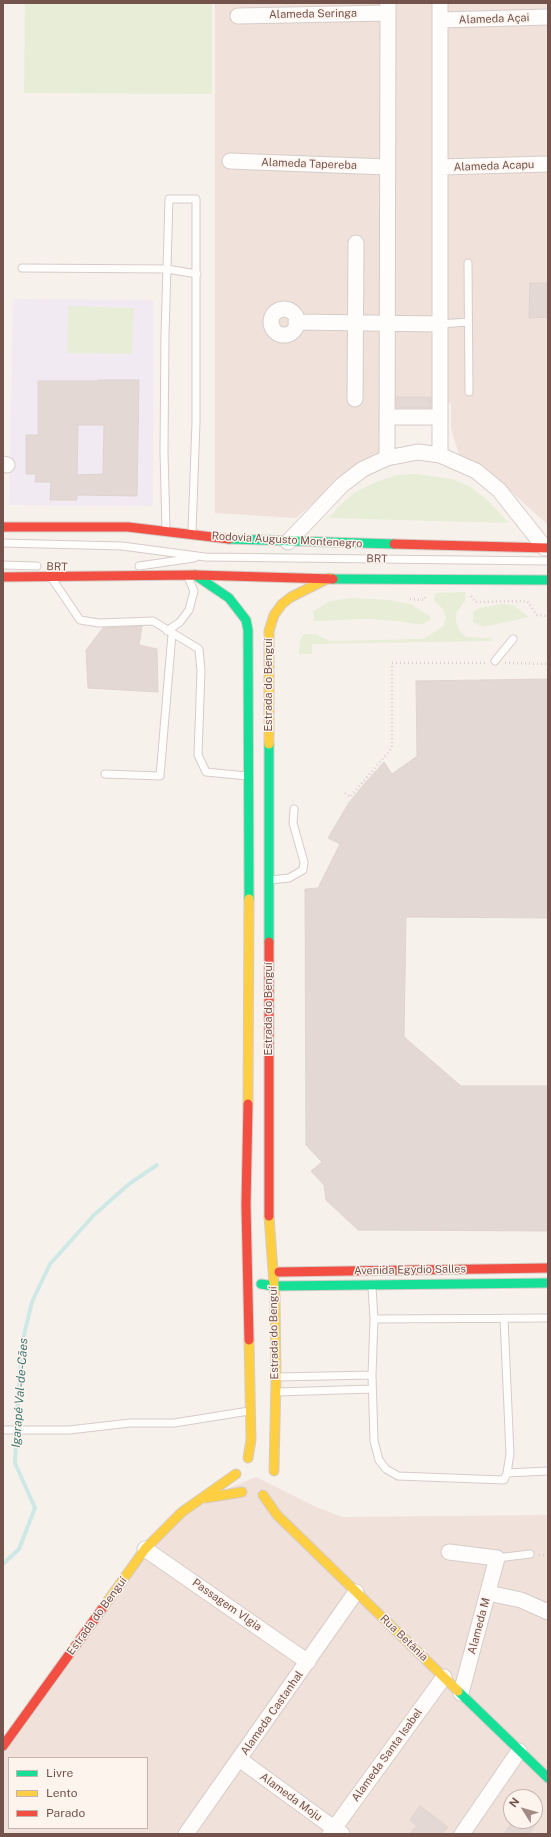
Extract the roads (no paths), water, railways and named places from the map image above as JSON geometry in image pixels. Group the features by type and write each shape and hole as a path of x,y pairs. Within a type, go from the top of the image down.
{"street":[{"path":"440,3 440,454"},
{"path":"387,458 388,8"},
{"name":"Alameda Seringa","path":"238,16 388,8"},
{"name":"Alameda Açai","path":"440,20 548,17"},
{"name":"Alameda Tapereba","path":"230,161 387,167"},
{"name":"Alameda Acapu","path":"440,167 548,164"},
{"path":"355,399 356,243"},
{"path":"296,322 440,324"},
{"path":"387,417 440,417"},
{"path":"288,542 342,485 363,469 387,458 418,452 440,454 476,471 499,490 547,552"},
{"name":"Rodovia Augusto Montenegro","path":"3,527 128,527 226,539 547,552"},
{"path":"3,577 191,575 329,578 355,580 548,580"},
{"name":"Estrada do Benguí","path":"191,575 230,598 248,615 249,776 259,1054 274,1286 276,1377 273,1486 252,1495 204,1498"},
{"name":"Estrada do Benguí","path":"3,1746 145,1549 182,1512 204,1498 244,1464 251,1440 246,1205 259,1054 269,880 269,631 274,615 282,604 291,597 329,578"},
{"path":"263,611 274,615"},
{"path":"246,1205 256,1226"},
{"name":"Avenida Egydio Salles","path":"272,1271 548,1268"},
{"path":"259,1274 261,1284 274,1286"},
{"name":"Avenida Egydio Salles","path":"274,1286 548,1283"},
{"path":"267,1460 274,1471"},
{"name":"Rua Betânia","path":"244,1464 236,1481 277,1515 548,1778"},
{"name":"Passagem Vlgia","path":"145,1549 308,1662"},
{"path":"449,1552 497,1558"},
{"name":"Alameda M","path":"461,1693 497,1558"},
{"name":"Alameda Castanhal","path":"186,1834 356,1592"},
{"path":"488,1594 521,1600 548,1612"},
{"name":"Alameda Santa Isabel","path":"335,1832 444,1677"},
{"path":"462,1834 519,1751"},
{"name":"Alameda Moju","path":"239,1759 335,1832"}],"lane":[{"path":"166,531 164,436 169,199 196,199 196,422 192,535"},
{"path":"468,263 469,392"},
{"path":"22,268 167,270 197,274"},
{"path":"440,324 468,322"},
{"name":"BRT","path":"3,543 122,546 205,557"},
{"name":"BRT","path":"135,566 205,557 547,552"},
{"name":"BRT","path":"3,565 48,566"},
{"path":"104,568 127,567"},
{"path":"105,774 160,776 169,632 180,622 189,610 194,591 191,575"},
{"path":"51,576 80,620 99,623 153,621 199,650 201,671 198,755 206,772 249,776"},
{"path":"499,662 513,640"},
{"path":"269,880 289,878 303,870 304,862 293,823 294,809"},
{"path":"372,1286 374,1319 372,1375 374,1441 379,1460 386,1469 398,1476 504,1480 510,1454 504,1318"},
{"path":"374,1319 548,1318"},
{"path":"276,1377 372,1375"},
{"path":"275,1393 372,1388"},
{"path":"3,1430 69,1430 130,1422 174,1422 251,1411"},
{"path":"507,1472 548,1471"},
{"path":"497,1558 530,1554"}],"waterway":[{"name":"Igarapé Val-de-Cães","path":"3,1564 19,1549 35,1508 15,1463 23,1339 32,1302 50,1264 94,1215 129,1184 157,1165"}]}
